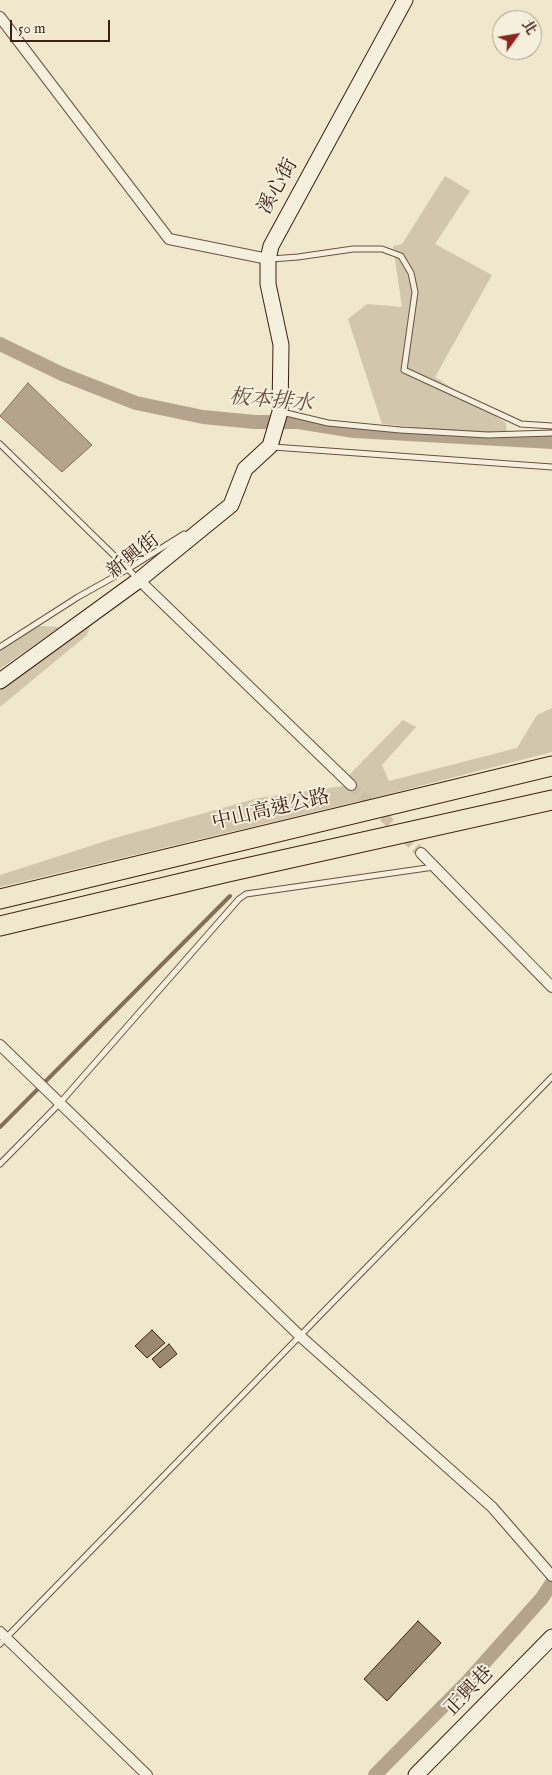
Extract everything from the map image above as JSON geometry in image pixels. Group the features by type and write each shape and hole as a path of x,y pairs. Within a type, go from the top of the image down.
{"highway":[{"name":"中山高速公路","path":"0,899 552,766"},
{"path":"0,926 228,872 552,800"}],"street":[{"name":"溪心街","path":"270,446 280,412 281,346 268,284 268,259 274,238 405,0"},
{"path":"0,17 169,239 268,259"},
{"name":"新興街","path":"0,681 139,580 231,505 245,469 270,446"},
{"path":"139,580 351,785"},
{"path":"421,853 552,987"},
{"path":"0,1045 300,1336 492,1507 552,1576"},
{"name":"正興巷","path":"416,1775 552,1637"},
{"path":"2,1638 147,1775"}],"lane":[{"path":"268,259 382,248 401,256 412,273 415,292 404,370 521,424 552,426"},
{"path":"280,412 328,423 400,430 488,435 552,433"},
{"path":"516,433 521,424"},
{"path":"0,444 139,580"},
{"path":"270,446 552,467"},
{"path":"0,646 231,505"},
{"path":"0,1164 59,1104 239,899 246,894 434,867"},
{"path":"2,1638 552,1077"}],"shaded area":[{"path":"445,176 470,191 435,244 492,275 435,377 506,423 507,436 382,424 348,319 367,304 402,307 393,246 402,244"},
{"path":"28,383 92,445 62,472 0,416"},
{"path":"92,621 87,635 0,707 0,688"},
{"path":"38,626 60,627 0,669 0,649"},
{"path":"552,708 552,752 385,795 0,887 0,875 115,838 258,798 350,785 348,776 403,720 416,727 382,765 389,781 517,748 537,715"}],"building":[{"path":"152,1330 165,1343 147,1358 135,1346"},
{"path":"169,1344 177,1354 160,1368 152,1359"},
{"path":"418,1621 441,1643 387,1701 364,1679"}],"waterway":[{"name":"板本排水","path":"0,344 62,374 136,403 203,417 255,422 298,422 354,431 552,442"},
{"path":"0,1127 230,896"},
{"path":"375,1775 469,1680 542,1598 552,1583"}],"tunnel":[{"path":"351,785 421,853"}]}
